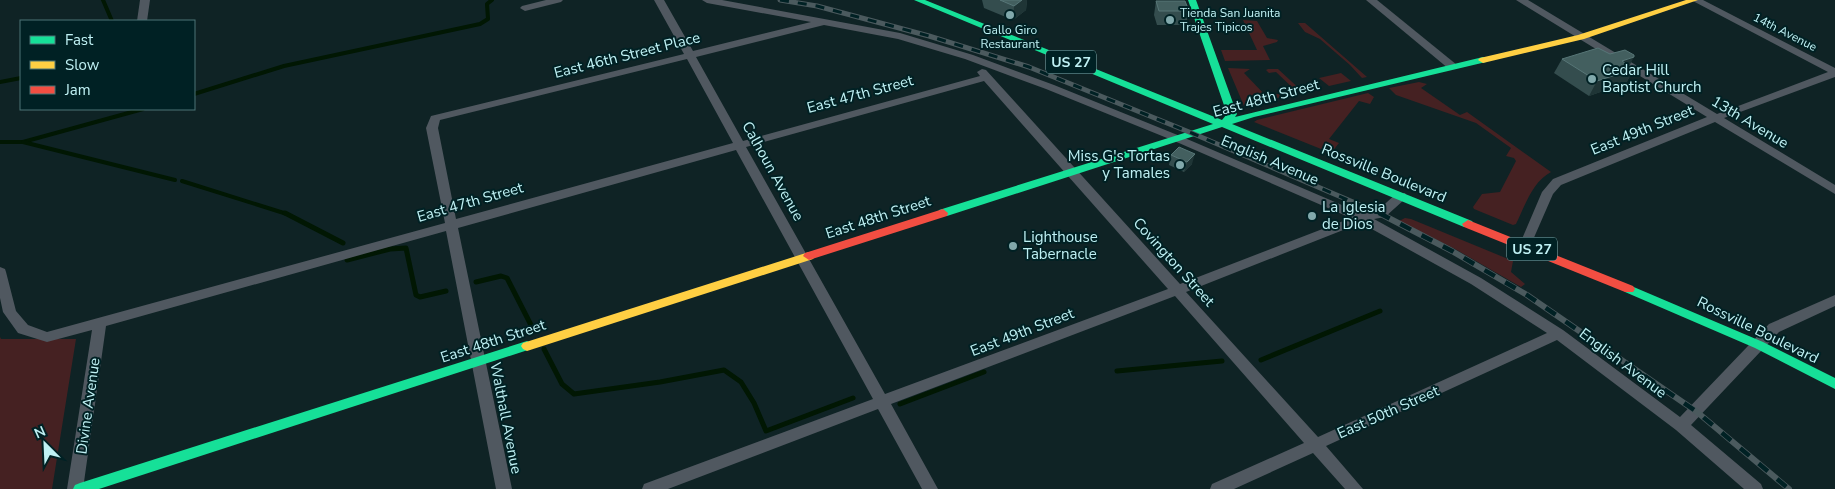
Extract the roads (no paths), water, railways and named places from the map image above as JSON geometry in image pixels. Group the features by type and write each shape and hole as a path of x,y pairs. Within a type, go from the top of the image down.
{"main road":[{"name":"Rossville Boulevard","path":"918,0 1702,319 1759,345 1835,384"},
{"path":"1192,0 1232,114 1224,124"},
{"name":"East 48th Street","path":"80,489 802,256 1250,115 1581,36 1695,0"}],"street":[{"path":"142,20 145,0"},
{"path":"525,8 558,0"},
{"name":"Calhoun Avenue","path":"659,0 930,489"},
{"name":"English Avenue","path":"707,0 900,36 969,57 1050,86 1362,218 1476,281 1558,334 1682,426 1755,489"},
{"path":"1371,0 1453,68"},
{"name":"13th Avenue","path":"1521,0 1835,190"},
{"name":"14th Avenue","path":"1695,0 1835,72"},
{"name":"East 46th Street Place","path":"435,118 825,21"},
{"name":"Covington Street","path":"969,57 1355,489"},
{"name":"East 49th Street","path":"1525,246 1548,192 1557,182 1835,72"},
{"name":"East 47th Street","path":"0,272 10,312 23,329 47,337 986,77"},
{"name":"Walthall Avenue","path":"435,118 432,128 450,225 504,489"},
{"name":"East 49th Street","path":"650,489 1178,290 1362,218 1381,214 1401,196"},
{"path":"1682,426 1774,328 1835,300"},
{"name":"Divine Avenue","path":"75,489 100,323"},
{"name":"East 50th Street","path":"1218,489 1558,334"}],"waterway":[{"path":"103,0 112,20"},
{"path":"195,94 284,66 480,24 488,19 487,4 492,0"},
{"path":"0,82 20,78"},
{"path":"23,142 139,110"},
{"path":"0,142 23,142"},
{"path":"23,142 175,180"},
{"path":"182,181 287,214"},
{"path":"287,214 343,243"},
{"path":"347,260 390,249 406,248 416,295 420,297 446,291"},
{"path":"476,282 501,276 507,278 533,329"},
{"path":"1261,360 1380,311"},
{"path":"544,349 562,384 574,394 660,382 724,370 741,382 754,403 766,431 853,398"},
{"path":"1117,371 1222,361"},
{"path":"900,404 984,372"}],"railway":[{"path":"780,0 817,6 929,36 1029,67 1194,134 1381,214"},
{"path":"1381,214 1452,251 1527,295 1697,412 1789,489"}],"place":[{"name":"Gallo Giro Restaurant","path":"1010,15"},
{"name":"Tienda San Juanita Trajes Tipicos","path":"1170,20"},
{"name":"Cedar Hill Baptist Church","path":"1592,79"},
{"name":"Miss G's Tortas y Tamales","path":"1180,165"},
{"name":"La Iglesia de Dios","path":"1312,216"},
{"name":"Lighthouse Tabernacle","path":"1013,246"}]}
